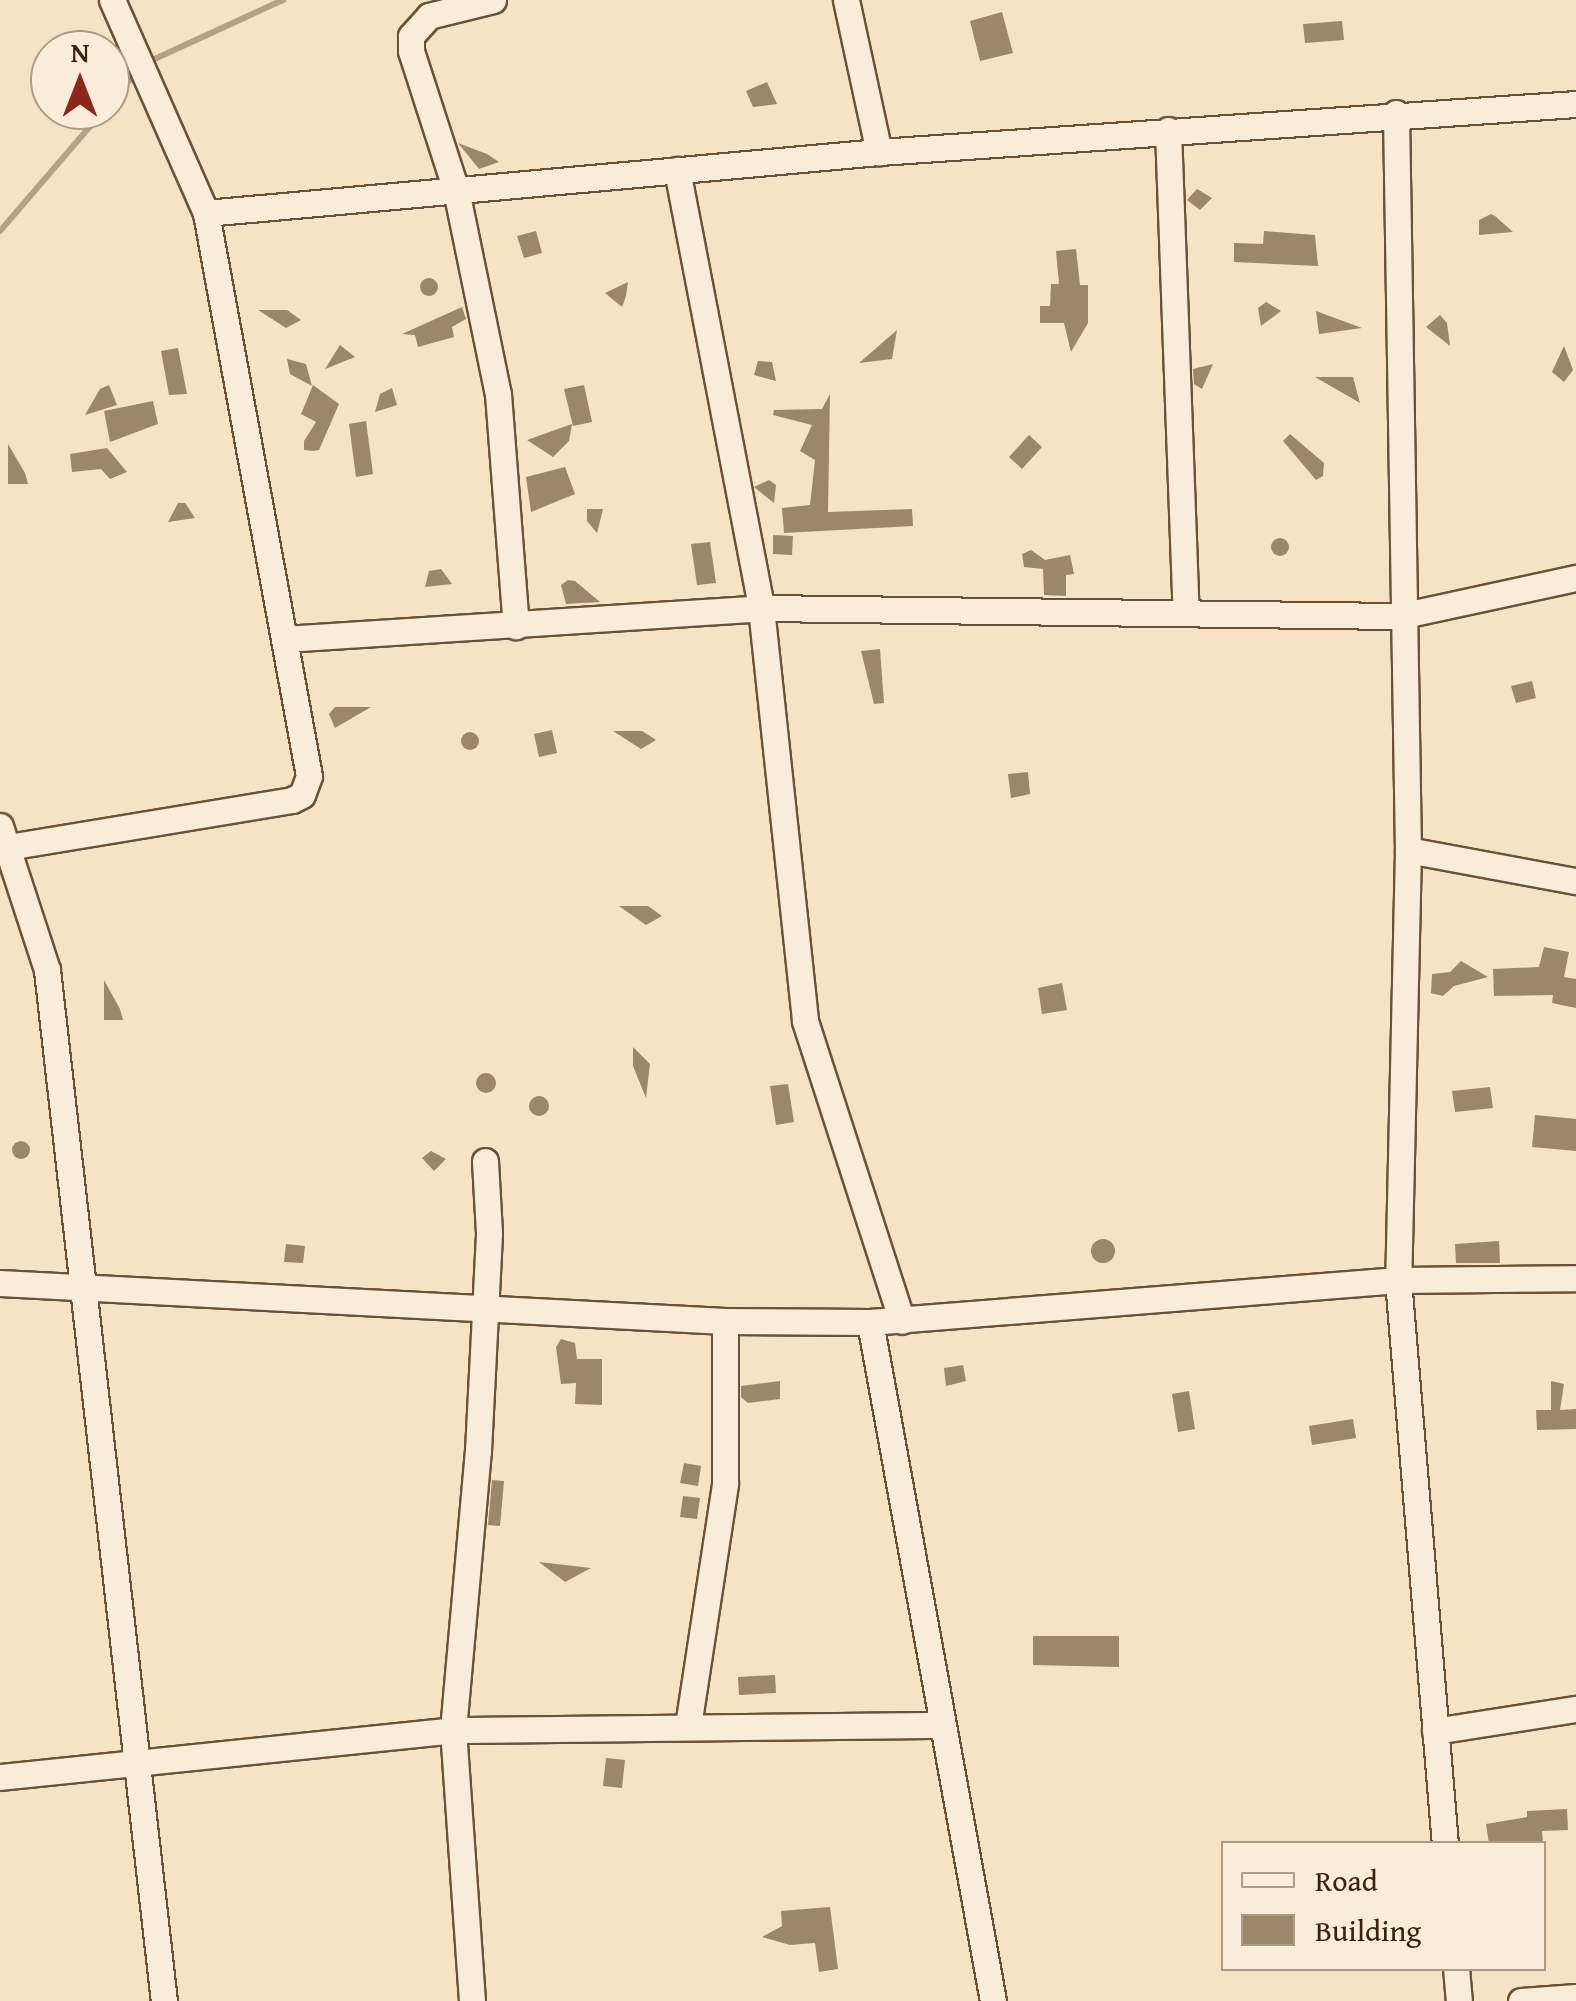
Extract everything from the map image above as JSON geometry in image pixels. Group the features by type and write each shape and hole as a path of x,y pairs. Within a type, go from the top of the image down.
{"street":[{"path":"112,0 206,213 308,764 302,795 4,836 47,970 164,2001"},
{"path":"492,0 429,16 412,36 456,190 498,394 516,626"},
{"path":"846,0 880,152"},
{"path":"206,213 880,152 1576,104"},
{"path":"1396,114 1400,616 1408,850 1398,1280 1445,1841"},
{"path":"1168,130 1186,612"},
{"path":"677,170 761,608 805,1021 902,1320"},
{"path":"285,639 761,608 1400,616 1576,578"},
{"path":"1408,850 1576,881"},
{"path":"472,2001 453,1730 486,1306 485,1161"},
{"path":"0,1283 83,1283 726,1321 870,1322 1398,1280 1576,1278"},
{"path":"688,1726 725,1483 726,1321"},
{"path":"870,1322 993,2001"},
{"path":"1436,1731 1576,1709"},
{"path":"0,1777 453,1730 940,1725"},
{"path":"1456,1971 1459,2001"},
{"path":"1522,2001 1576,1997"}],"building":[{"path":"1002,12 1013,53 980,61 970,21"},
{"path":"1342,21 1344,40 1305,43 1303,24"},
{"path":"767,82 777,104 753,107 746,91"},
{"path":"458,143 487,154 499,162 479,169"},
{"path":"1197,189 1212,198 1200,210 1187,200"},
{"path":"1491,214 1513,232 1479,235 1479,220"},
{"path":"536,231 542,253 524,258 517,236"},
{"path":"1264,231 1315,235 1318,266 1234,262 1234,243 1263,244"},
{"path":"1076,249 1080,285 1088,285 1088,323 1071,352 1064,323 1040,323 1040,306 1050,306 1051,284 1059,284 1056,251"},
{"path":"429,278 436,280 436,294 429,296 422,294 420,287 422,280"},
{"path":"628,282 626,296 622,307 605,293"},
{"path":"1266,302 1281,311 1261,326 1258,308"},
{"path":"462,307 466,319 452,327 454,337 418,347 415,335 402,334"},
{"path":"258,310 287,310 301,320 286,328"},
{"path":"1316,311 1362,328 1319,334"},
{"path":"1440,315 1447,323 1450,346 1426,327"},
{"path":"897,330 892,359 859,363"},
{"path":"340,345 355,357 325,369"},
{"path":"1564,346 1573,370 1564,382 1552,372"},
{"path":"178,348 187,394 169,395 161,351"},
{"path":"287,359 306,364 312,386 290,374"},
{"path":"758,361 772,362 776,381 754,375"},
{"path":"1213,364 1202,389 1194,384 1193,369"},
{"path":"1315,377 1353,377 1360,403"},
{"path":"109,385 117,405 85,415 100,389"},
{"path":"313,385 339,404 319,450 313,451 304,450 304,441 316,422 301,414"},
{"path":"584,385 592,422 573,426 564,389"},
{"path":"392,388 397,405 375,412 380,394"},
{"path":"830,394 828,512 912,509 913,526 784,533 782,508 810,505 815,460 800,451 812,425 773,415 774,410 822,409"},
{"path":"153,401 158,424 110,442 104,411"},
{"path":"366,421 373,474 356,477 349,424"},
{"path":"572,424 569,441 553,457 527,440"},
{"path":"1290,434 1324,463 1323,476 1316,480 1283,441"},
{"path":"1029,435 1042,447 1022,469 1009,457"},
{"path":"8,444 25,473 28,484 8,484"},
{"path":"107,448 127,472 110,479 101,469 72,472 70,454"},
{"path":"565,467 575,494 531,512 526,477"},
{"path":"769,480 776,485 774,503 754,487"},
{"path":"178,503 185,503 195,518 168,522"},
{"path":"587,509 603,509 597,533 587,521"},
{"path":"773,535 793,536 792,555 773,554"},
{"path":"1280,538 1287,540 1287,554 1280,556 1273,554 1271,547 1273,540"},
{"path":"710,542 716,583 697,585 691,544"},
{"path":"1031,550 1045,560 1070,555 1074,574 1066,575 1066,596 1044,595 1043,569 1024,567 1022,554"},
{"path":"441,569 452,584 425,587 429,571"},
{"path":"575,581 600,602 566,604 561,585"},
{"path":"880,649 884,703 874,704 861,651"},
{"path":"1532,681 1536,698 1516,703 1511,686"},
{"path":"335,707 371,707 335,728 329,714"},
{"path":"552,730 557,753 539,757 534,734"},
{"path":"613,731 642,731 656,740 641,749"},
{"path":"470,732 477,734 477,748 470,750 463,748 461,741 463,734"},
{"path":"1028,772 1030,794 1011,798 1008,774"},
{"path":"619,906 648,906 662,916 646,925"},
{"path":"1544,947 1569,952 1564,977 1576,979 1576,1008 1552,1003 1553,995 1494,996 1493,969 1539,967"},
{"path":"1461,961 1488,977 1454,986 1443,996 1431,993 1432,974 1450,972"},
{"path":"104,980 120,1009 123,1020 104,1020"},
{"path":"1062,983 1067,1010 1042,1014 1038,988"},
{"path":"633,1047 650,1064 646,1098 633,1066"},
{"path":"486,1073 496,1083 486,1093 476,1083"},
{"path":"788,1084 794,1122 776,1125 770,1086"},
{"path":"1490,1087 1493,1108 1455,1112 1452,1091"},
{"path":"539,1096 549,1106 539,1116 529,1106"},
{"path":"1535,1115 1576,1119 1576,1151 1532,1147"},
{"path":"21,1141 30,1150 21,1159 12,1150"},
{"path":"431,1151 446,1159 434,1171 422,1158"},
{"path":"1103,1239 1115,1251 1103,1263 1091,1251"},
{"path":"1499,1241 1500,1263 1456,1263 1455,1244"},
{"path":"286,1244 305,1246 303,1263 284,1262"},
{"path":"561,1339 575,1343 577,1359 602,1359 602,1405 575,1404 576,1383 561,1384 556,1347"},
{"path":"963,1365 966,1381 946,1386 944,1368"},
{"path":"780,1381 780,1399 748,1403 741,1397 741,1386"},
{"path":"1551,1381 1564,1384 1560,1410 1576,1409 1576,1429 1537,1430 1536,1410 1551,1410"},
{"path":"1189,1391 1195,1429 1178,1432 1172,1394"},
{"path":"1353,1419 1356,1438 1312,1445 1309,1426"},
{"path":"684,1463 701,1466 698,1486 680,1483"},
{"path":"492,1480 504,1481 500,1526 488,1525"},
{"path":"683,1496 700,1498 697,1519 680,1517"},
{"path":"539,1562 591,1568 565,1582"},
{"path":"1033,1636 1119,1636 1119,1667 1033,1665"},
{"path":"775,1675 776,1693 739,1695 738,1677"},
{"path":"606,1758 625,1760 622,1788 603,1786"},
{"path":"1567,1809 1568,1830 1542,1831 1543,1841 1489,1841 1486,1824 1527,1817 1527,1811"},
{"path":"830,1907 838,1969 819,1972 815,1943 790,1945 762,1937 782,1926 781,1911"}],"waterway":[{"path":"148,62 283,0"},
{"path":"130,80 135,74"},
{"path":"0,231 87,130"}]}
